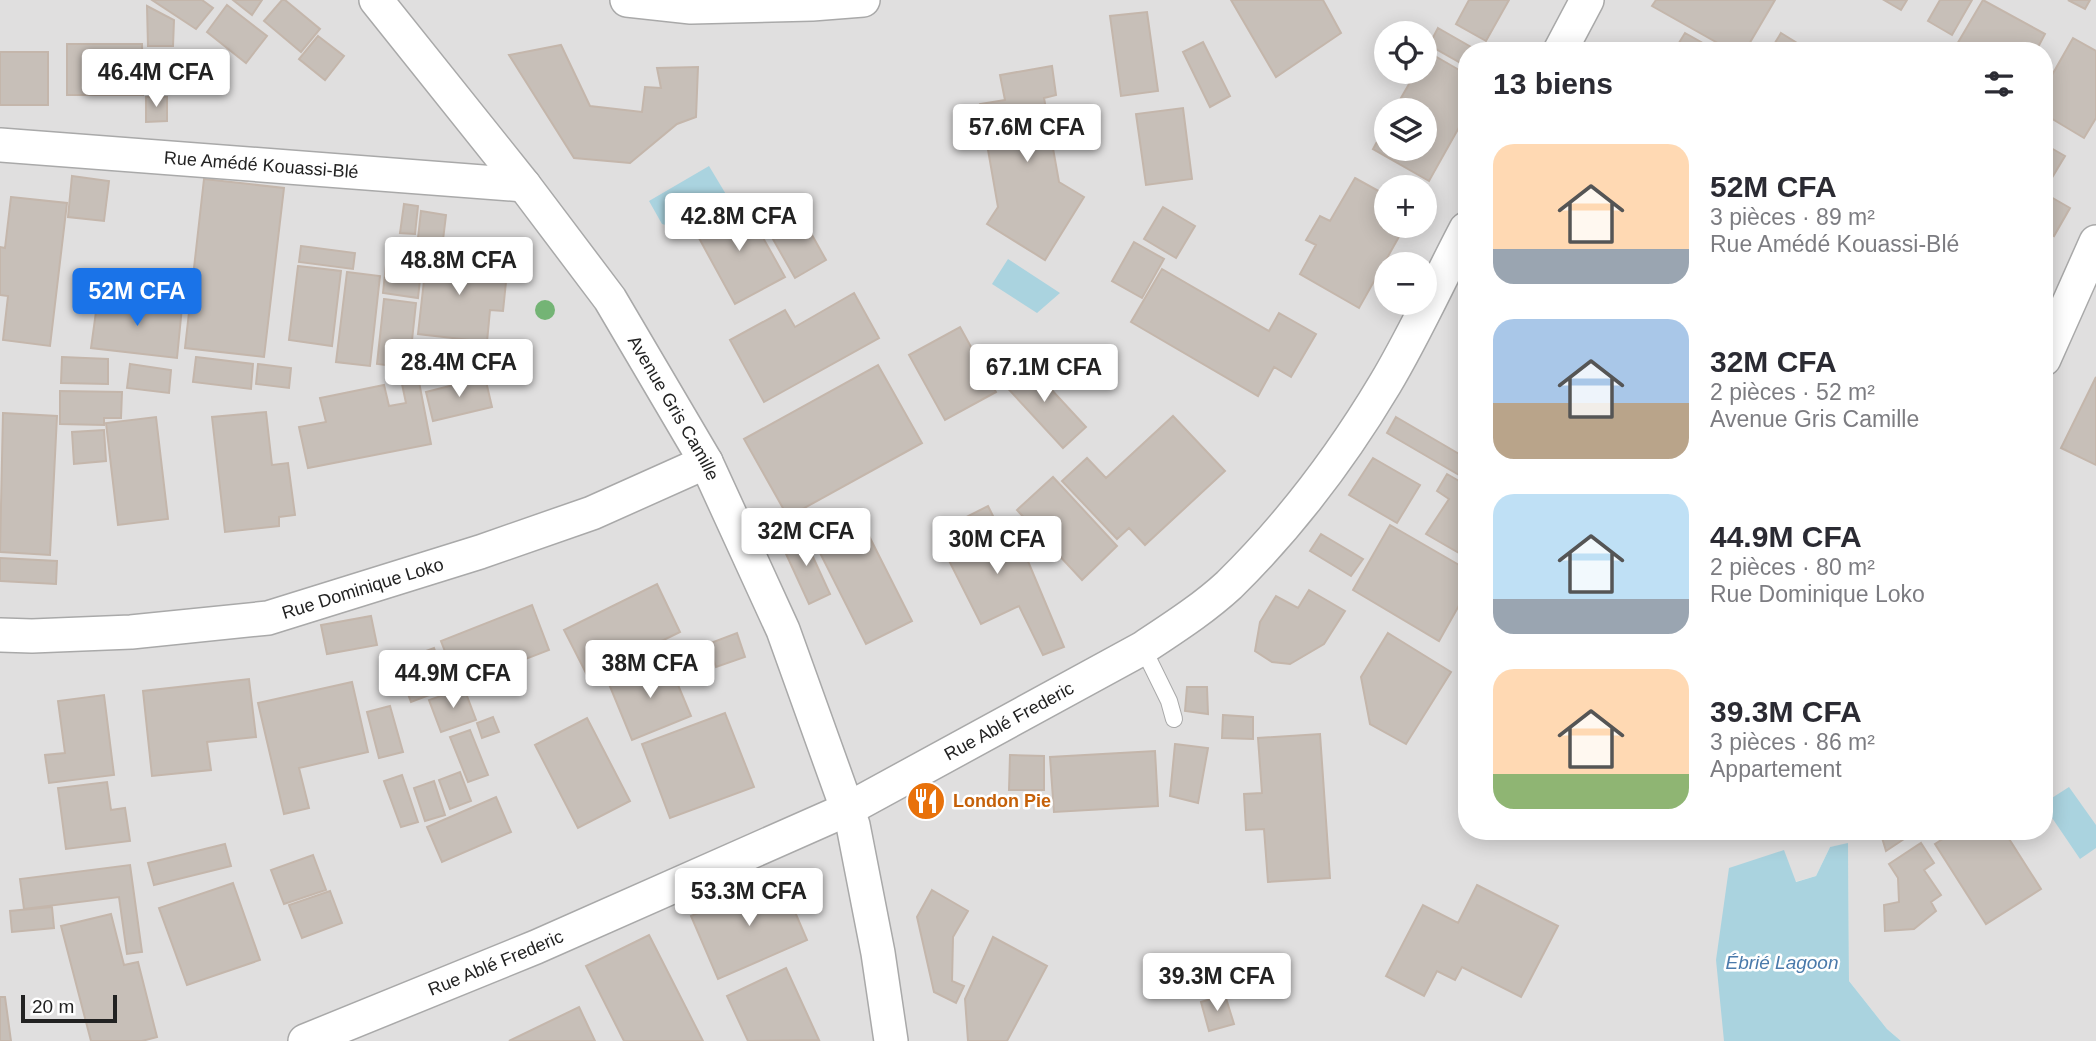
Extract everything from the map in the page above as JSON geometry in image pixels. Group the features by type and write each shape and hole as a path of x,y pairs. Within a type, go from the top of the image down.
{"street":[{"name":"Avenue Gris Camille","path":"376,0 524,185 610,299 706,461 783,630 853,825 878,953 891,1041"},
{"path":"627,0 691,7 863,0"},
{"path":"1565,42 1587,0"},
{"name":"Rue Amédé Kouassi-Blé","path":"0,145 524,185"},
{"path":"2053,339 2096,242"},
{"name":"Rue Ablé Frederic","path":"305,1041 536,947 848,810 1143,648 1187,619 1228,585 1296,512 1385,384 1458,244"},
{"name":"Rue Dominique Loko","path":"0,635 131,632 268,618 480,552 592,513 706,461"}],"lane":[{"path":"1143,648 1164,689 1174,719"}],"shaded area":[{"path":"0,0 2096,0 2096,1041 1901,1041 1887,1029 1849,981 1848,844 1830,847 1816,876 1795,882 1724,1041 0,1041"}],"water":[{"path":"709,166 730,201 681,229 662,224 649,201"},
{"path":"1008,259 1060,293 1037,313 992,284"},
{"path":"2069,787 2096,825 2096,848 2080,859 2053,819 2053,797"},
{"name":"Ébrié Lagoon","path":"1848,843 1849,981 1887,1029 1901,1041 1724,1041 1716,960 1729,868 1784,850 1796,882 1816,876 1830,847"}],"building":[{"path":"152,0 202,0 213,8 196,29"},
{"path":"233,0 262,0 252,15"},
{"path":"282,0 320,29 301,52 264,21"},
{"path":"1231,0 1323,0 1341,33 1276,77"},
{"path":"1469,0 1509,0 1486,41 1456,24"},
{"path":"1656,0 1775,0 1750,42 1716,42 1652,6"},
{"path":"1884,0 1907,0 1901,10"},
{"path":"1940,0 1972,0 1952,35 1928,21"},
{"path":"1983,0 2045,34 2041,42 1958,42"},
{"path":"2068,0 2090,0 2085,9"},
{"path":"227,5 267,36 246,63 207,32"},
{"path":"147,6 174,20 173,46 148,46"},
{"path":"1147,12 1158,91 1121,96 1110,16"},
{"path":"1438,28 1462,42 1458,42 1458,61 1437,50"},
{"path":"1685,33 1701,42 1680,42"},
{"path":"1781,33 1796,42 1776,42"},
{"path":"318,36 344,56 325,80 299,59"},
{"path":"2073,38 2096,51 2096,118 2084,138 2053,119 2053,73"},
{"path":"1203,42 1230,96 1210,107 1183,52"},
{"path":"67,44 142,44 143,95 67,95"},
{"path":"561,45 590,106 642,112 645,87 661,88 657,68 698,67 696,117 677,124 630,163 574,158 509,55"},
{"path":"0,52 48,52 48,105 0,105"},
{"path":"154,55 154,85 145,85 145,56"},
{"path":"1437,57 1458,69 1458,129 1432,175 1418,175 1394,161 1437,161 1437,98 1401,98 1409,84 1437,84"},
{"path":"1052,66 1056,95 1044,98 1059,182 1084,197 1045,260 987,224 998,207 980,104 1005,100 1000,75"},
{"path":"146,97 167,97 167,121 146,122"},
{"path":"1183,108 1192,179 1146,185 1136,114"},
{"path":"2053,149 2065,156 2053,176"},
{"path":"72,176 109,181 104,221 68,217"},
{"path":"1355,178 1374,188 1374,238 1398,238 1390,252 1374,252 1374,281 1359,308 1300,274 1316,245 1306,240 1320,216 1330,221"},
{"path":"204,179 284,188 264,357 185,348"},
{"path":"11,197 67,203 50,346 3,340 8,296 0,295 0,247 5,248"},
{"path":"2053,198 2070,208 2053,235"},
{"path":"793,201 826,260 795,278 761,218"},
{"path":"743,202 785,277 735,304 694,229"},
{"path":"404,204 418,206 415,234 400,233"},
{"path":"1163,207 1195,226 1176,258 1144,239"},
{"path":"421,211 446,215 443,240 418,238"},
{"path":"1134,242 1164,259 1142,298 1112,281"},
{"path":"428,245 464,250 462,266 507,272 503,311 490,310 487,342 418,334"},
{"path":"301,246 355,253 353,269 299,262"},
{"path":"387,255 422,260 418,298 383,293"},
{"path":"298,266 341,271 332,346 289,340"},
{"path":"1162,269 1269,331 1279,313 1316,334 1291,377 1274,367 1258,396 1131,322"},
{"path":"347,272 380,276 370,366 336,362"},
{"path":"854,293 879,338 764,402 730,340 785,310 795,327"},
{"path":"98,297 182,307 177,358 91,348"},
{"path":"384,299 416,303 409,368 377,364"},
{"path":"960,327 996,392 945,420 909,355"},
{"path":"433,342 482,343 480,362 441,375"},
{"path":"62,357 108,359 108,384 61,383"},
{"path":"196,357 253,364 251,389 193,382"},
{"path":"1024,360 1086,427 1063,448 1001,381"},
{"path":"130,364 171,370 169,393 127,388"},
{"path":"258,364 291,368 289,388 256,384"},
{"path":"878,365 922,443 788,517 744,439"},
{"path":"485,377 492,407 433,421 426,392"},
{"path":"2096,377 2096,465 2061,448"},
{"path":"419,382 431,444 308,468 299,427 326,422 320,398 384,385 389,406 406,403 402,384"},
{"path":"60,391 122,392 121,418 104,418 104,425 60,424"},
{"path":"266,412 272,465 288,463 295,515 279,517 279,526 225,532 212,417"},
{"path":"3,413 57,416 50,555 0,552"},
{"path":"1173,416 1225,471 1145,545 1129,528 1117,539 1062,481 1087,458 1106,478"},
{"path":"156,417 168,519 118,525 106,423"},
{"path":"1396,417 1458,453 1458,474 1387,433"},
{"path":"104,430 106,461 74,464 72,432"},
{"path":"1373,458 1420,485 1397,523 1349,495"},
{"path":"1447,474 1458,480 1458,552 1426,534 1449,499 1437,491"},
{"path":"1053,477 1117,546 1082,580 1017,510"},
{"path":"988,506 1010,550 1022,547 1064,647 1043,655 1019,606 981,624 935,533"},
{"path":"841,520 845,529 819,542 815,533"},
{"path":"1390,525 1458,564 1458,607 1439,641 1353,590"},
{"path":"864,526 912,621 866,644 818,549"},
{"path":"802,533 830,594 809,604 781,543"},
{"path":"1321,534 1363,559 1351,576 1310,551"},
{"path":"0,558 57,561 56,584 0,581"},
{"path":"657,584 680,632 588,677 564,630"},
{"path":"1309,590 1345,611 1324,644 1290,664 1272,662 1255,651 1260,622 1276,596 1298,608"},
{"path":"532,605 549,650 458,685 441,641"},
{"path":"371,616 377,645 327,654 321,625"},
{"path":"737,633 745,657 716,667 708,644"},
{"path":"1388,633 1451,672 1406,744 1370,724 1361,677"},
{"path":"434,648 448,688 411,702 396,662"},
{"path":"668,661 691,716 632,740 609,684"},
{"path":"249,679 256,737 207,742 211,770 152,776 143,691"},
{"path":"352,682 368,752 299,768 309,808 284,814 258,703"},
{"path":"1187,687 1207,687 1208,714 1185,711"},
{"path":"464,688 476,720 441,732 429,700"},
{"path":"104,695 114,775 49,783 45,755 65,753 58,701"},
{"path":"390,706 403,752 379,758 367,712"},
{"path":"725,713 754,787 670,818 642,744"},
{"path":"1223,715 1253,717 1253,739 1222,738"},
{"path":"493,717 499,732 482,738 477,723"},
{"path":"587,718 630,801 578,828 535,745"},
{"path":"470,730 488,775 468,782 450,737"},
{"path":"1320,734 1330,878 1268,882 1264,829 1246,830 1244,794 1262,793 1258,738"},
{"path":"1175,744 1208,748 1198,803 1170,796"},
{"path":"1155,751 1158,806 1054,812 1050,757"},
{"path":"1010,755 1044,756 1044,790 1009,790"},
{"path":"460,772 471,801 450,809 439,780"},
{"path":"402,775 418,822 401,827 384,781"},
{"path":"434,781 445,815 425,821 414,788"},
{"path":"107,782 111,810 125,808 130,841 66,849 58,788"},
{"path":"496,797 511,832 442,862 427,827"},
{"path":"1883,840 1902,840 1886,851"},
{"path":"1941,840 2010,840 2041,889 1986,924 1935,844"},
{"path":"1921,843 1934,863 1924,870 1941,895 1931,902 1936,911 1914,929 1885,931 1884,905 1899,902 1898,878 1889,864"},
{"path":"225,844 231,866 154,885 148,863"},
{"path":"313,855 326,890 284,904 271,870"},
{"path":"130,865 142,952 127,954 119,897 24,909 20,879"},
{"path":"780,877 807,940 718,979 691,916"},
{"path":"233,883 260,960 187,985 159,908"},
{"path":"1477,885 1558,926 1521,997 1462,967 1455,980 1437,971 1424,996 1386,976 1423,905 1458,923"},
{"path":"932,890 968,911 953,937 952,981 964,986 956,1003 934,992 917,917"},
{"path":"330,891 342,923 302,938 289,905"},
{"path":"52,907 54,928 12,932 10,911"},
{"path":"111,914 124,965 138,962 157,1037 142,1041 91,1041 61,926"},
{"path":"649,935 703,1041 624,1041 586,966"},
{"path":"993,937 1047,966 1007,1041 968,1041 965,999"},
{"path":"786,968 819,1040 748,1041 727,996"},
{"path":"1225,995 1234,1024 1209,1031 1201,1002"},
{"path":"0,997 5,997 11,1041 0,1041"},
{"path":"579,1007 595,1041 509,1041"}],"place":[{"name":"London Pie","path":"926,801"}]}
